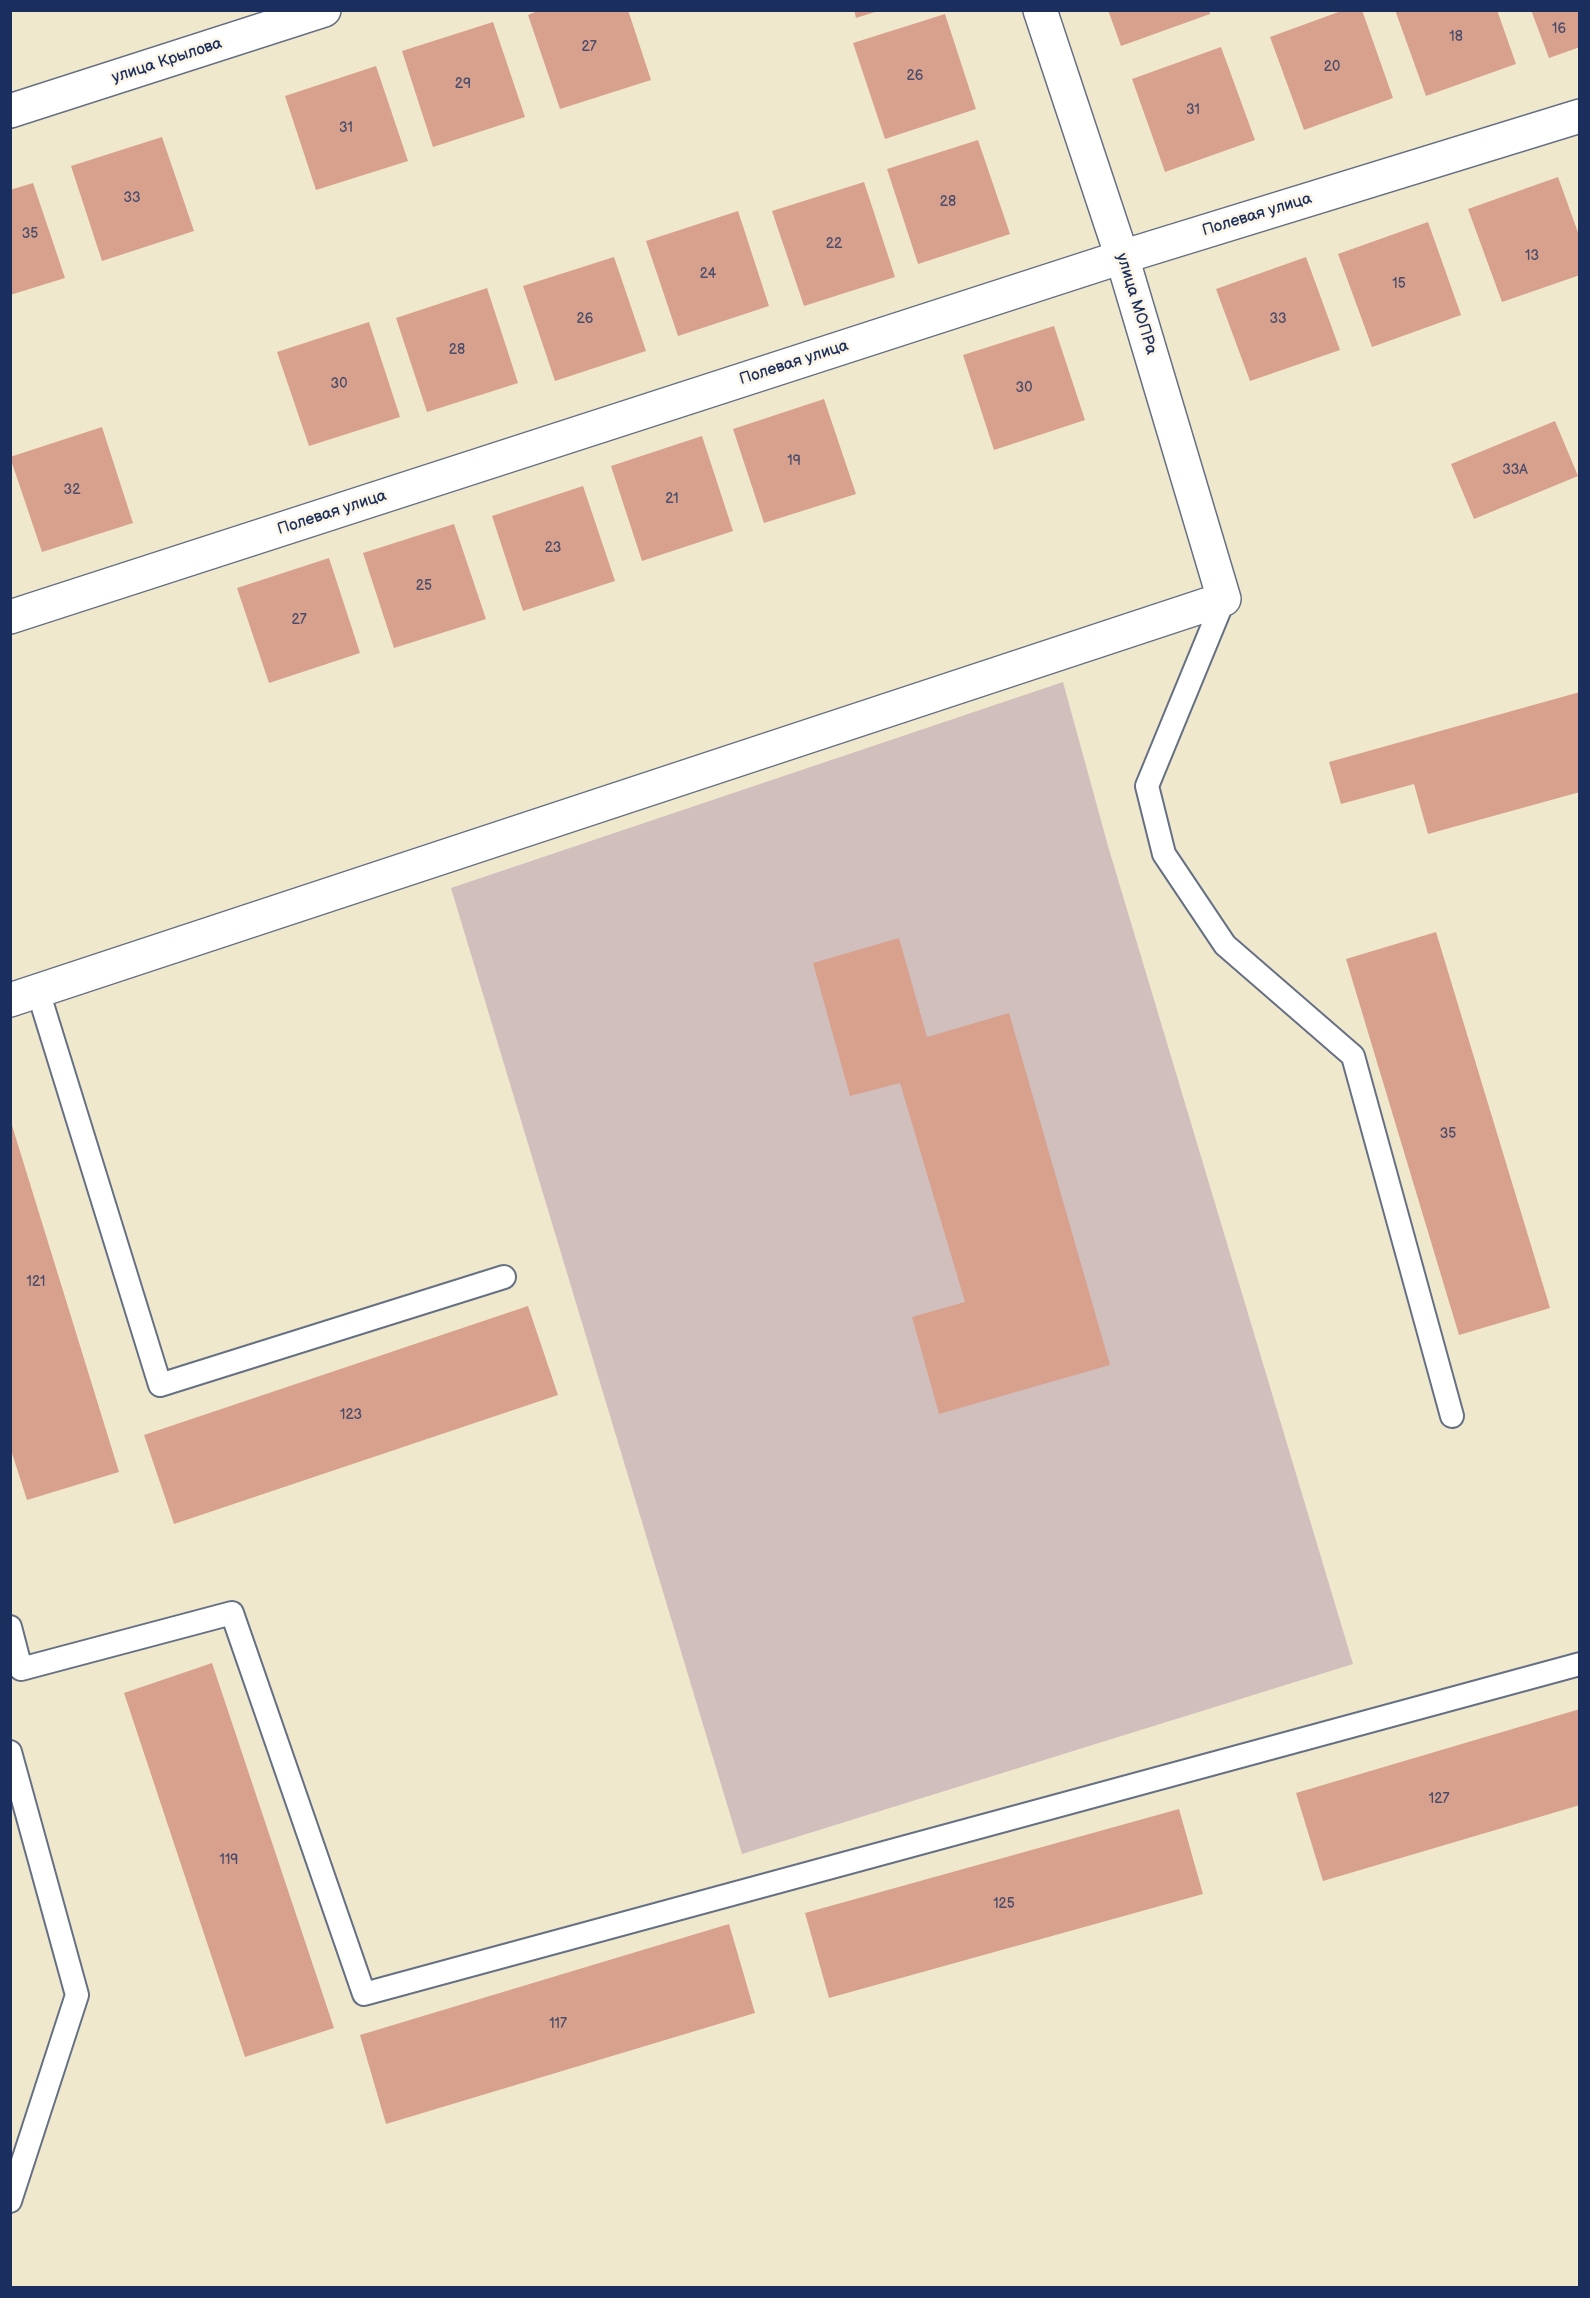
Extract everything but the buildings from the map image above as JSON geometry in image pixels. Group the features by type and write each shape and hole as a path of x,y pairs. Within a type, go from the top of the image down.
{"street":[{"name":"улица Крылова","path":"10,111 324,10"},
{"name":"улица МОПРа","path":"1040,10 1122,257 1224,599"},
{"name":"Полевая улица","path":"10,617 1122,257 1580,117"},
{"path":"24,995 1224,599"}],"lane":[{"path":"1224,599 1147,786 1164,854 1225,945 1353,1056 1452,1416"},
{"path":"24,995 160,1385 504,1277"},
{"path":"10,1627 16,1671 232,1613 364,1994 1580,1664"},
{"path":"10,1752 77,1995 10,2201"}],"shaded area":[{"path":"1063,682 1108,846 1353,1664 742,1854 451,888"}]}
